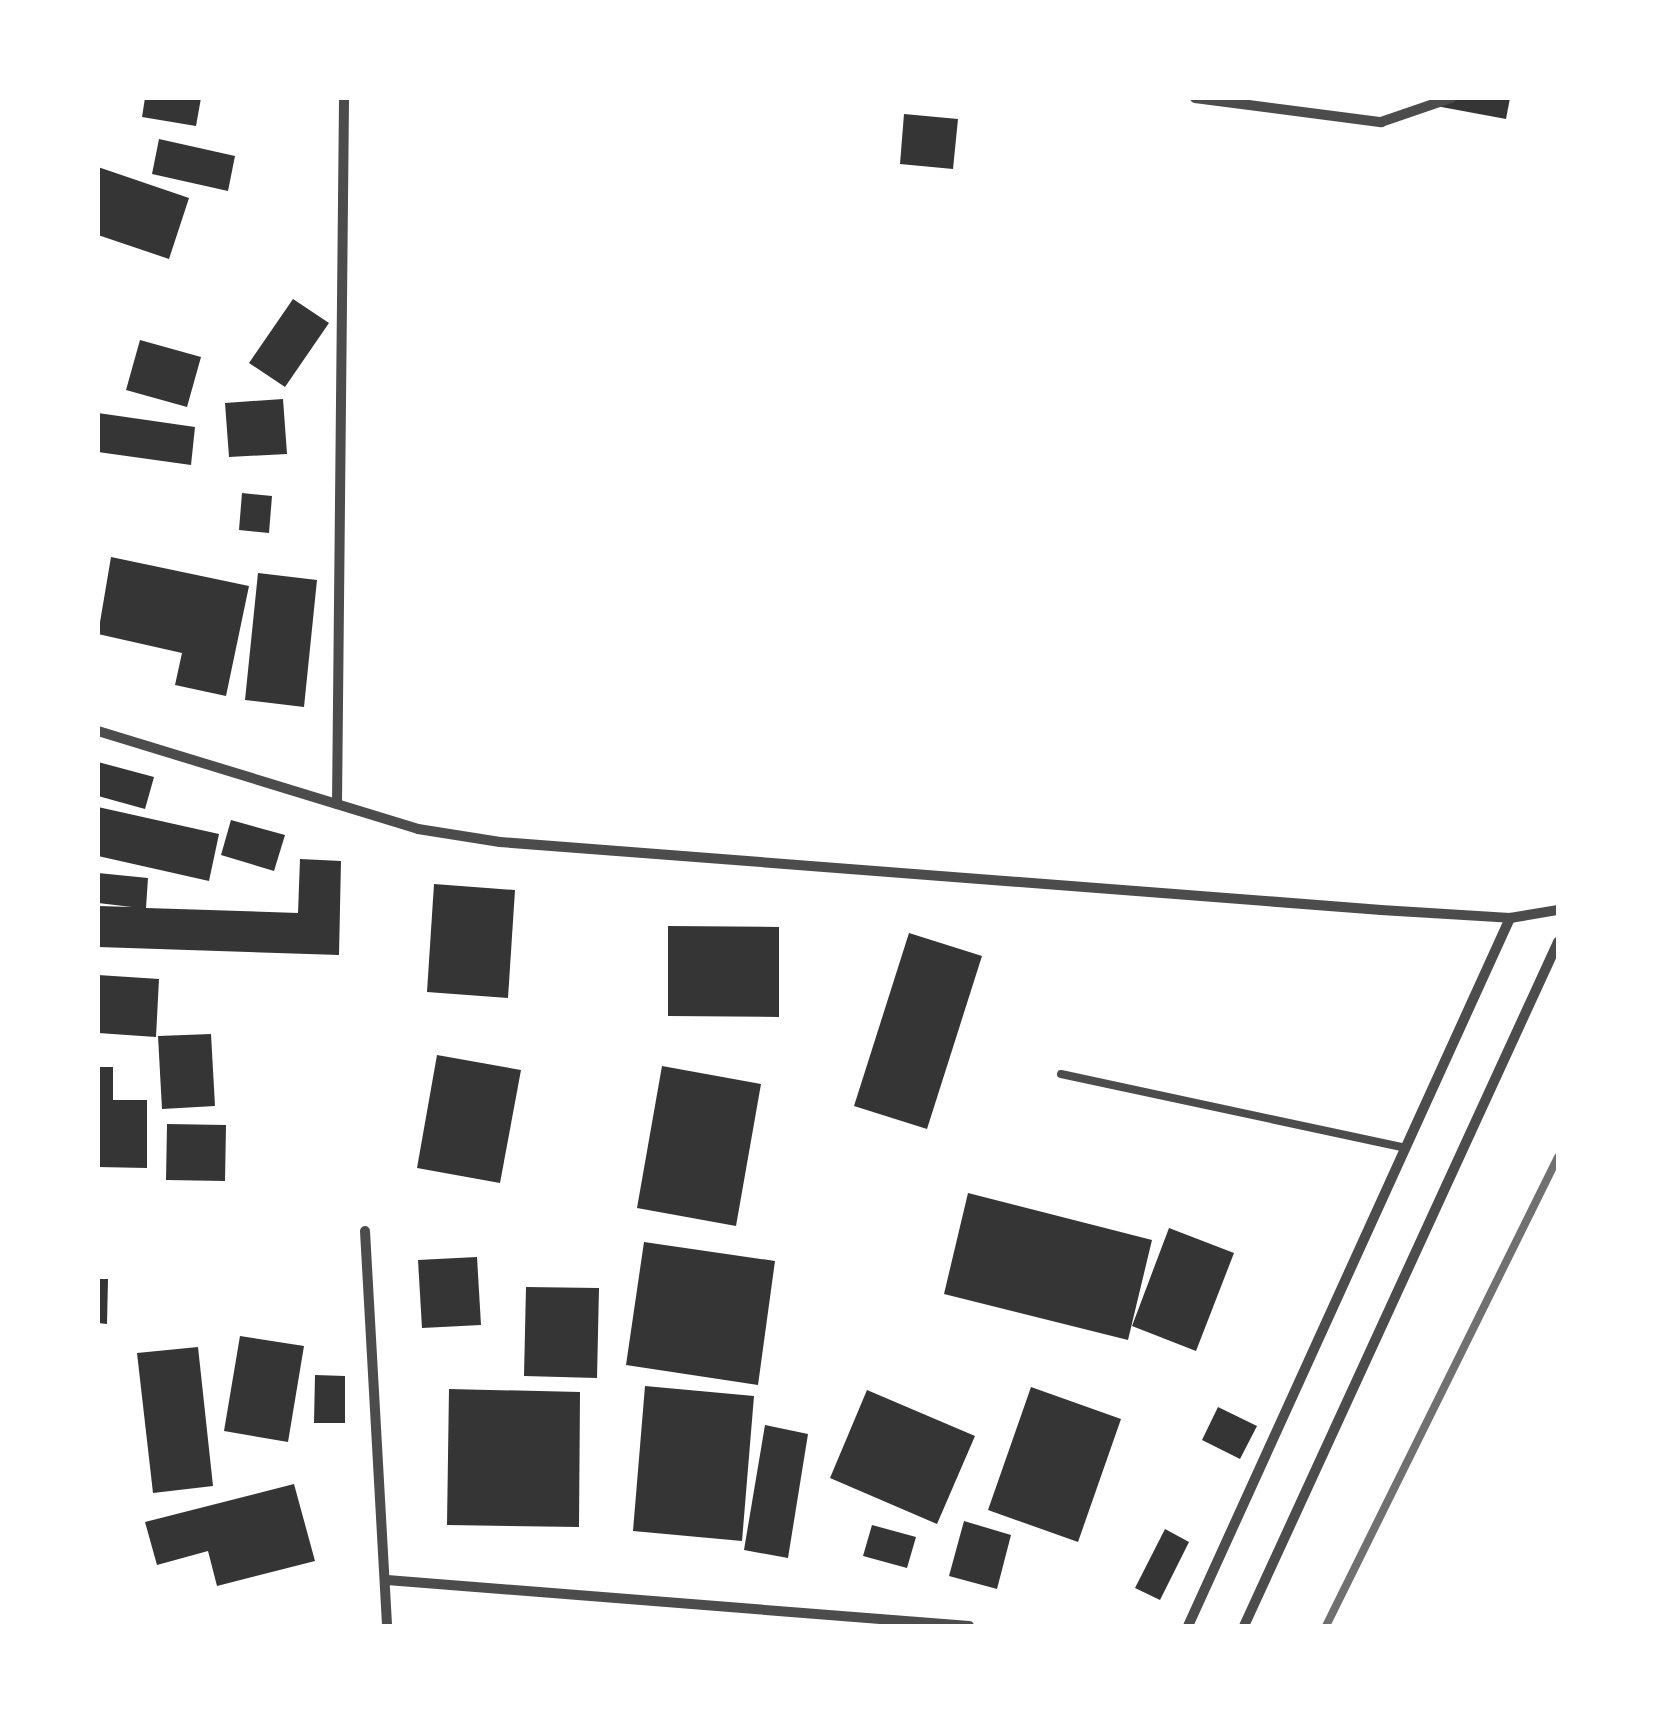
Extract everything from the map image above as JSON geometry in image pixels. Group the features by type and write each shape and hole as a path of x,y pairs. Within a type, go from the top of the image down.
{"street":[{"path":"336,804 344,98"},
{"path":"1195,98 1381,122 1451,98"},
{"path":"98,731 336,804 500,842 1510,918 1558,910"},
{"path":"1188,1626 1510,918"},
{"path":"1244,1626 1558,942"},
{"path":"365,1231 387,1580 386,1626"},
{"path":"387,1580 968,1626"}],"lane":[{"path":"1061,1074 1406,1148"}],"building":[{"path":"145,98 201,98 196,126 142,117"},
{"path":"1437,98 1510,98 1506,119 1436,106"},
{"path":"904,114 958,119 953,169 900,164"},
{"path":"159,139 235,156 228,191 152,174"},
{"path":"98,167 189,198 169,259 98,235"},
{"path":"293,299 329,323 285,387 249,363"},
{"path":"140,340 201,357 187,407 126,390"},
{"path":"283,399 287,454 229,457 225,403"},
{"path":"98,413 195,427 191,465 98,452"},
{"path":"242,493 272,496 269,533 239,530"},
{"path":"111,557 249,586 226,696 175,685 182,653 98,634"},
{"path":"258,573 317,580 304,707 245,700"},
{"path":"98,762 154,777 145,809 98,796"},
{"path":"98,807 219,834 209,881 98,856"},
{"path":"231,820 285,835 274,871 221,855"},
{"path":"300,859 341,861 339,955 98,947 98,906 132,907 98,903 98,873 148,878 146,908 298,913"},
{"path":"434,884 515,890 508,998 427,992"},
{"path":"668,926 779,927 779,1017 668,1016"},
{"path":"909,933 982,956 927,1129 854,1106"},
{"path":"98,975 159,979 156,1037 98,1033"},
{"path":"211,1034 215,1106 162,1109 158,1036"},
{"path":"437,1055 521,1070 500,1183 417,1168"},
{"path":"662,1066 761,1084 736,1226 637,1208"},
{"path":"98,1067 113,1067 113,1100 147,1100 147,1168 98,1167"},
{"path":"167,1124 226,1125 225,1181 166,1180"},
{"path":"968,1193 1152,1240 1128,1340 944,1294"},
{"path":"1169,1228 1234,1253 1196,1351 1132,1326"},
{"path":"644,1242 775,1261 758,1385 626,1365"},
{"path":"477,1257 481,1325 422,1328 418,1260"},
{"path":"98,1279 108,1279 107,1324 98,1323"},
{"path":"526,1287 599,1288 597,1378 524,1376"},
{"path":"240,1336 304,1346 288,1442 224,1431"},
{"path":"198,1347 213,1486 153,1493 137,1353"},
{"path":"315,1375 345,1376 345,1423 314,1423"},
{"path":"645,1386 754,1396 742,1541 633,1531"},
{"path":"1031,1387 1121,1419 1078,1542 988,1510"},
{"path":"449,1389 580,1392 579,1527 447,1525"},
{"path":"867,1390 975,1436 937,1524 830,1478"},
{"path":"1218,1407 1257,1426 1240,1459 1202,1440"},
{"path":"765,1425 808,1434 788,1558 744,1550"},
{"path":"294,1484 315,1561 217,1586 208,1551 157,1565 145,1522"},
{"path":"964,1521 1011,1535 997,1589 949,1576"},
{"path":"872,1525 916,1537 907,1568 863,1556"},
{"path":"1165,1529 1189,1542 1160,1600 1135,1588"}],"railway":[{"path":"1326,1626 1558,1157"}]}
